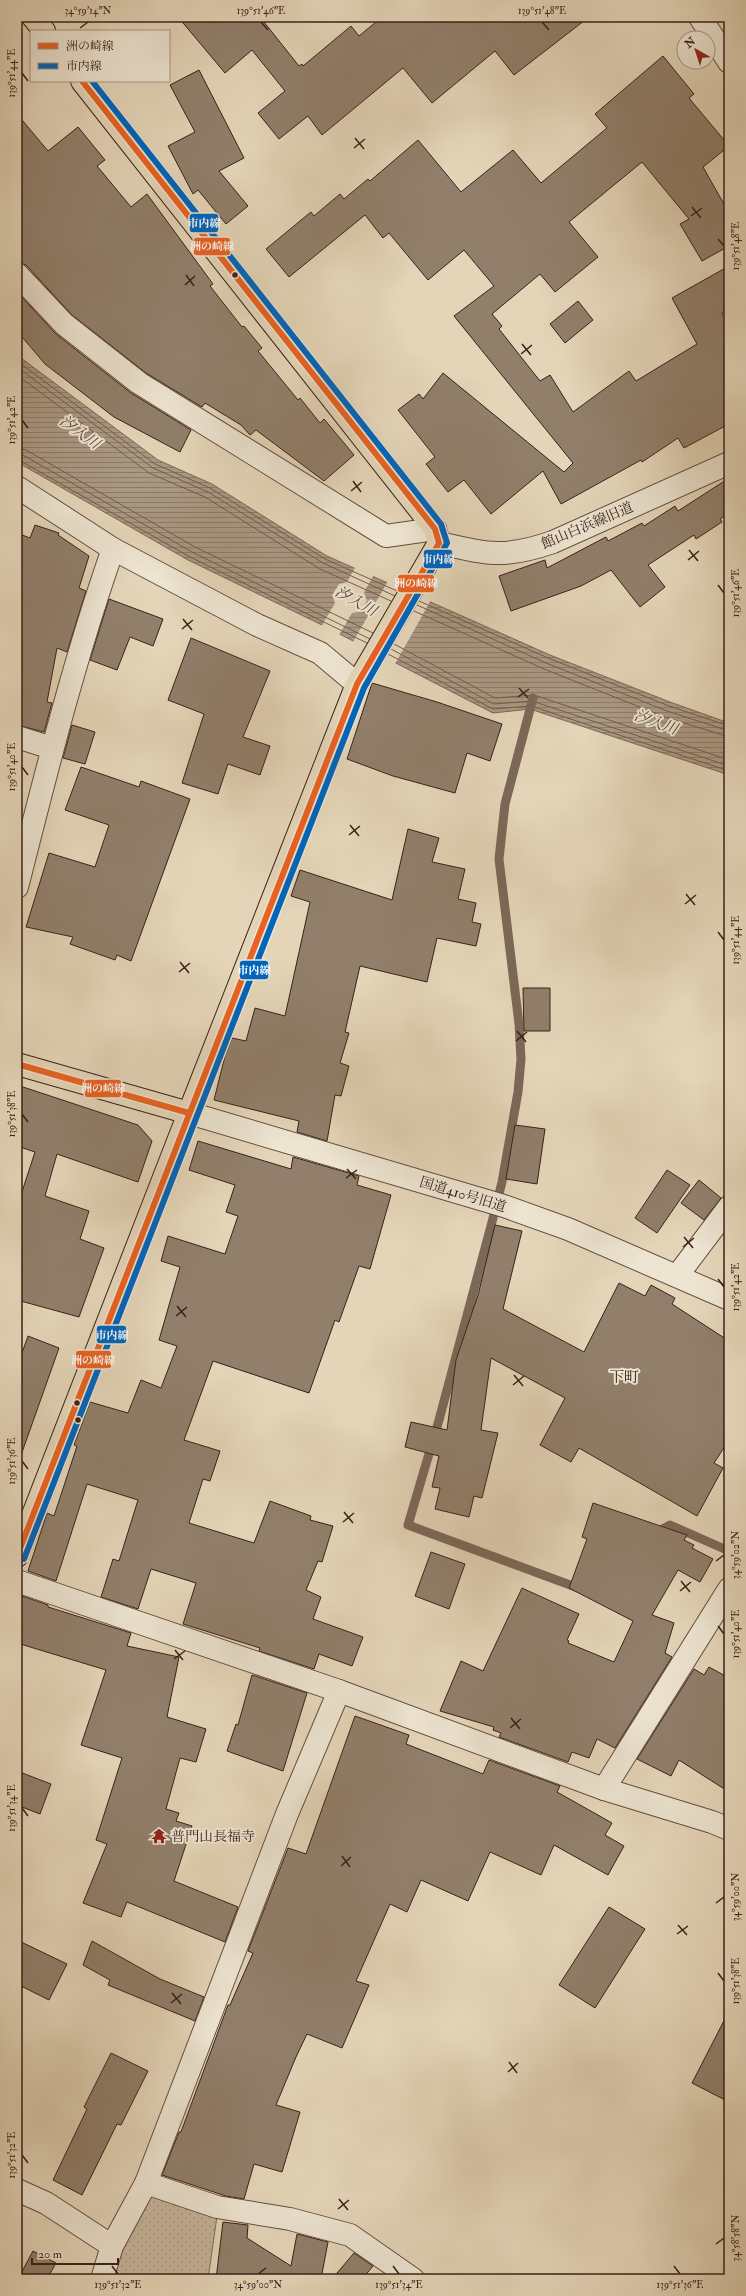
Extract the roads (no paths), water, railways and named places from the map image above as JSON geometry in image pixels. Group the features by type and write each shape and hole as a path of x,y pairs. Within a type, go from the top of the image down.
{"main road":[{"path":"33,17 43,30"},
{"path":"17,1556 358,684 372,657 418,581 437,536 83,82"},
{"path":"17,1064 189,1113"}],"street":[{"path":"700,17 729,62"},
{"path":"17,274 64,324 139,383 386,536 437,536"},
{"name":"館山白浜線旧道","path":"437,536 487,554 507,554 527,551 552,542 729,463"},
{"path":"17,487 113,549 258,625 320,653 358,684"},
{"path":"17,887 52,748 91,612 113,549"},
{"path":"17,737 52,748"},
{"name":"国道410号旧道","path":"189,1113 498,1203 568,1228 727,1296"},
{"path":"678,1276 729,1207"},
{"path":"17,1581 338,1692 604,1789 729,1829"},
{"path":"604,1789 729,1589"},
{"path":"102,2279 112,2246 146,2183 288,1814 338,1692"},
{"path":"146,2183 217,2207 290,2219 350,2236 413,2279"},
{"path":"17,2190 46,2203 112,2246"}],"water":[{"name":"汐入川","path":"17,355 158,460 212,484 327,556 550,655 670,702 729,723 729,775 530,709 493,713 322,625 188,560 17,462"}],"waterway":[{"path":"533,698 505,804 499,859 519,1024 521,1059 518,1092 502,1182 492,1222 439,1420 408,1525 581,1589"},
{"path":"655,1533 670,1525 729,1551"}],"place":[{"name":"普門山長福寺","path":"159,1836"}],"district":[{"name":"下町","path":"624,1377"}]}
